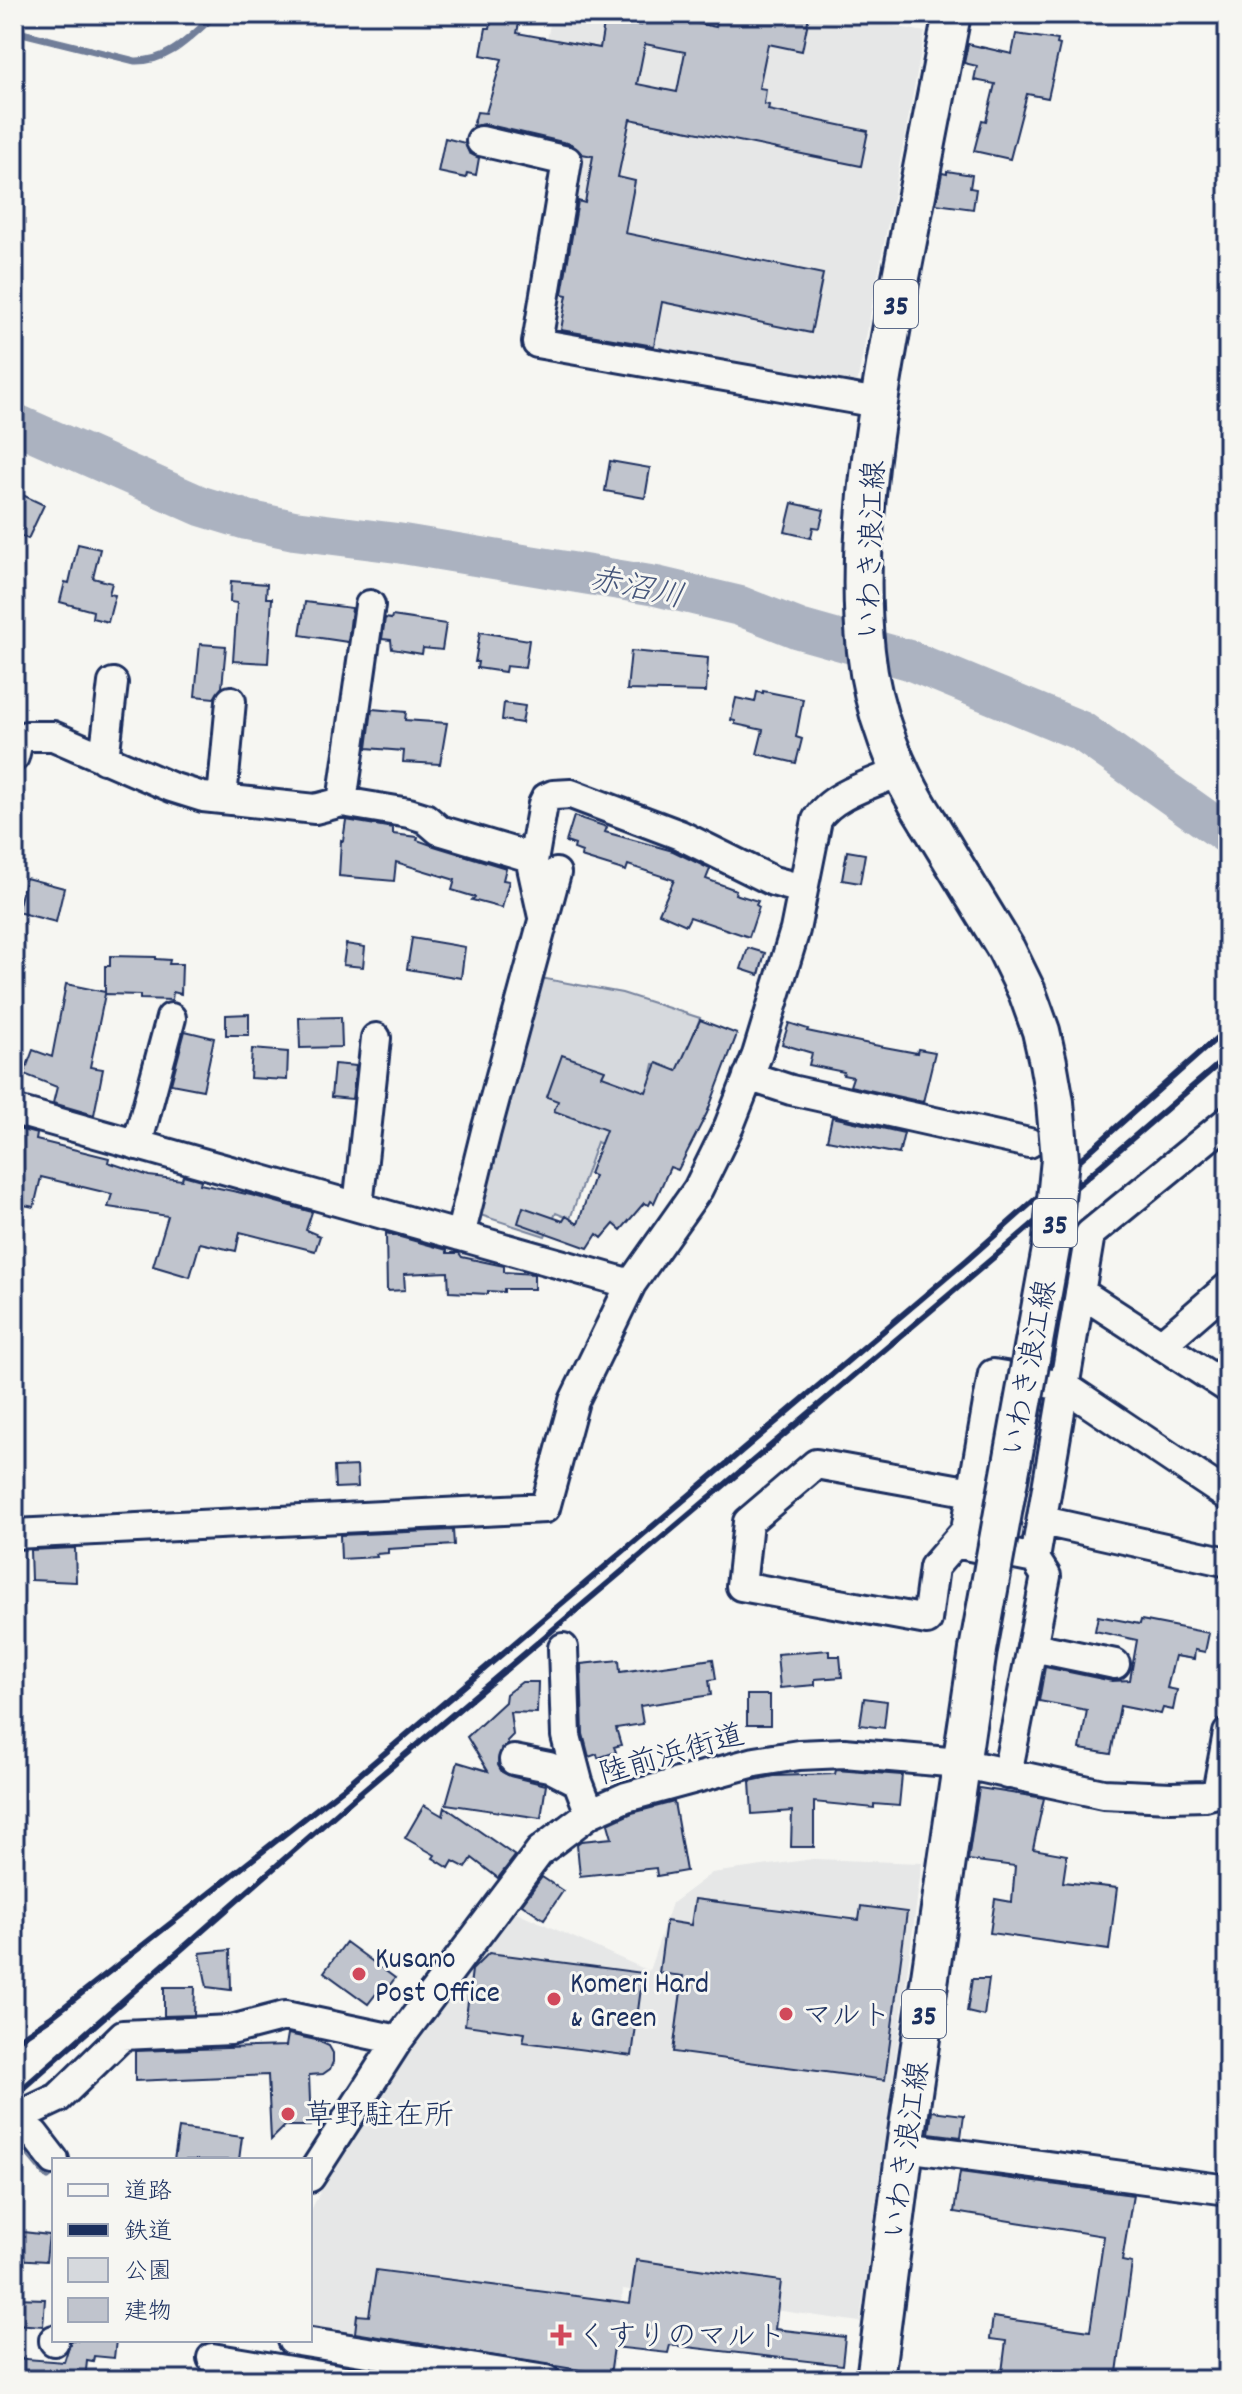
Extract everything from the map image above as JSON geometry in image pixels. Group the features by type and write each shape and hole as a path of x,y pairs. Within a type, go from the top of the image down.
{"main road":[{"name":"いわき浪江線","path":"875,2380 960,1763 1051,1249 1060,1159 1055,1102 1035,1012 1018,969 899,772 875,698 866,654 863,597 878,403 952,14"}],"street":[{"path":"481,141 567,161 537,343 878,403"},
{"path":"342,802 370,605"},
{"path":"104,759 113,683"},
{"path":"222,799 231,701"},
{"path":"14,757 18,741 26,736 53,736 171,787 203,797 315,809 342,802 409,813 425,818 439,830 545,866"},
{"path":"14,1534 545,1508 574,1401 631,1284 698,1189 729,1126 795,930 813,832 821,812 833,801 899,772"},
{"path":"545,866 546,798 571,794 680,835 773,881 802,889"},
{"path":"460,1236 543,917 532,867 545,866"},
{"path":"137,1145 171,1018"},
{"path":"358,1207 376,1038"},
{"path":"748,1076 791,1090 1029,1143"},
{"path":"14,1110 631,1284"},
{"path":"1007,1774 1046,1576 1035,1559 1090,1234 1228,1121"},
{"path":"1161,1345 1228,1287"},
{"path":"1080,1292 1228,1388"},
{"path":"972,1492 816,1464 748,1522 741,1586 927,1620 934,1567 966,1530 993,1374 1064,1386 1228,1496"},
{"path":"1043,1521 1228,1562"},
{"path":"955,1543 1035,1559"},
{"path":"1033,1647 1115,1664"},
{"path":"563,1648 556,1685 578,1782 590,1813"},
{"path":"1222,1792 1228,1733"},
{"name":"陸前浜街道","path":"312,2174 398,2040 540,1851 590,1813 626,1797 755,1762 799,1755 844,1753 960,1763 1116,1796 1171,1797 1222,1792"},
{"path":"514,1760 549,1767 578,1782"},
{"path":"52,2158 22,2120 58,2098 123,2035 231,2030 285,2016 398,2040"},
{"path":"905,2147 1228,2190"},
{"path":"305,2342 546,2380"},
{"path":"211,2359 344,2380"}],"shaded area":[{"path":"552,14 830,14 925,32 855,394 545,334 579,155 527,145"},
{"path":"813,1859 922,1863 860,2322 623,2289 612,2380 594,2380 312,2338 312,2208 340,2154 404,2054 512,1910 649,1971 672,1903 712,1873"}],"green space":[{"path":"535,977 622,993 700,1018 679,1072 654,1064 647,1095 618,1152 597,1142 570,1219 556,1213 545,1236 471,1212"}],"building":[{"path":"493,14 512,14 512,17 520,18 517,33 600,48 605,18 640,25 634,14 652,14 716,27 719,14 809,16 802,51 768,44 759,88 766,89 764,104 769,105 768,110 868,131 861,166 630,119 618,177 635,181 625,233 823,274 811,333 662,302 654,346 561,330 567,295 562,294 578,201 585,203 593,156 582,154 571,144 485,124 473,126 477,112 486,113 502,59 481,55 486,28 490,28","holes":["645,44 685,52 677,92 637,84"]},
{"path":"1016,34 1058,40 1057,44 1060,45 1048,98 1027,94 1010,159 974,151 982,120 986,121 995,84 974,80 977,66 964,63 968,44 1012,54"},
{"path":"445,138 465,143 469,153 479,158 476,175 467,173 466,178 438,172"},
{"path":"947,171 972,175 970,188 976,189 973,209 936,204 942,173 947,174"},
{"path":"610,461 650,468 645,498 605,491"},
{"path":"14,491 44,505 28,539 14,533"},
{"path":"792,503 824,510 820,528 813,527 811,538 785,532"},
{"path":"78,544 100,549 93,578 112,583 109,594 115,595 108,622 92,618 93,611 60,602 65,582 69,583"},
{"path":"231,581 267,584 266,598 272,598 268,663 233,661 237,603 230,602"},
{"path":"305,602 352,608 348,642 300,635"},
{"path":"392,616 446,624 442,650 423,648 422,654 392,649 391,640 382,639 385,618 391,619"},
{"path":"480,632 529,640 525,668 506,666 505,672 477,668 478,662 475,662"},
{"path":"200,644 226,646 222,687 214,698 195,696"},
{"path":"631,651 708,658 706,692 627,690"},
{"path":"757,692 803,699 796,737 802,739 796,763 757,754 763,730 735,724 731,720 736,698 755,702"},
{"path":"504,703 525,706 522,723 502,720"},
{"path":"372,709 406,712 405,720 447,723 440,764 403,762 404,751 367,748"},
{"path":"574,816 607,827 605,832 673,851 710,869 706,879 736,890 735,894 758,901 756,905 759,907 749,937 690,917 686,925 659,913 674,880 628,865 626,871 581,857 582,852 574,849 575,845 566,842"},
{"path":"346,820 393,828 393,834 418,837 417,840 434,846 506,868 503,880 509,881 502,908 472,900 475,897 452,890 455,880 396,862 394,881 339,876 341,840"},
{"path":"847,851 865,854 860,883 842,880"},
{"path":"26,878 64,888 56,922 17,912"},
{"path":"412,938 465,947 461,978 407,969"},
{"path":"346,944 365,947 363,967 343,965"},
{"path":"748,948 765,953 759,975 741,969"},
{"path":"110,956 156,957 170,960 169,964 182,964 181,994 173,992 172,1000 105,994 90,1067 103,1069 94,1115 53,1103 57,1087 24,1074 33,1050 52,1057 66,984 105,992 105,966 110,966"},
{"path":"249,1014 249,1035 226,1035 226,1015"},
{"path":"341,1017 342,1047 300,1048 299,1018"},
{"path":"700,1020 737,1034 707,1113 678,1170 670,1167 654,1203 644,1203 621,1230 614,1224 602,1238 597,1234 588,1248 518,1223 523,1207 563,1221 566,1216 578,1224 594,1176 589,1174 606,1130 554,1111 558,1101 547,1097 562,1055 605,1070 602,1076 646,1092 657,1063 677,1071"},
{"path":"789,1023 807,1031 879,1046 917,1053 918,1049 935,1052 923,1102 850,1086 853,1077 843,1075 844,1072 809,1065 812,1053 782,1044"},
{"path":"185,1031 214,1038 203,1090 171,1084"},
{"path":"252,1049 288,1052 287,1080 250,1078"},
{"path":"334,1064 356,1066 352,1099 331,1097"},
{"path":"832,1117 904,1133 899,1154 827,1140"},
{"path":"14,1128 37,1134 36,1140 109,1158 108,1162 149,1176 182,1180 183,1175 201,1180 200,1184 312,1212 306,1230 320,1236 315,1251 240,1232 236,1251 200,1243 190,1277 153,1266 168,1216 108,1207 112,1194 41,1177 34,1207 14,1203"},
{"path":"386,1233 447,1250 447,1253 459,1253 462,1257 504,1266 504,1272 534,1274 534,1289 504,1289 504,1292 488,1291 488,1294 449,1292 448,1272 404,1274 405,1290 387,1291"},
{"path":"357,1466 358,1487 335,1488 334,1467"},
{"path":"453,1530 454,1545 388,1549 388,1553 376,1554 377,1557 341,1559 340,1535"},
{"path":"75,1548 76,1582 31,1580 30,1550"},
{"path":"1098,1616 1140,1624 1141,1620 1209,1633 1205,1652 1195,1650 1194,1659 1175,1656 1167,1688 1177,1690 1173,1710 1163,1708 1161,1714 1120,1706 1111,1754 1080,1749 1087,1710 1039,1701 1045,1667 1112,1681 1130,1680 1137,1640 1095,1631"},
{"path":"829,1650 829,1656 840,1656 842,1677 815,1679 815,1685 780,1688 777,1654"},
{"path":"713,1659 716,1679 709,1680 711,1695 640,1706 643,1724 616,1728 621,1745 614,1747 616,1752 598,1758 597,1754 589,1757 583,1734 581,1664 619,1660 620,1672"},
{"path":"522,1682 538,1682 537,1713 510,1712 513,1735 501,1749 498,1765 502,1772 510,1776 546,1785 541,1818 446,1804 458,1762 488,1771 467,1737 505,1702 506,1694"},
{"path":"747,1695 770,1695 770,1725 747,1725"},
{"path":"864,1698 887,1701 884,1728 860,1725"},
{"path":"836,1770 902,1775 899,1806 874,1804 874,1808 814,1802 814,1847 791,1847 792,1811 752,1814 750,1781 774,1776 835,1774"},
{"path":"979,1788 1044,1798 1033,1849 1067,1855 1063,1882 1117,1888 1109,1950 990,1933 995,1899 1012,1902 1015,1866 968,1860"},
{"path":"674,1802 686,1871 657,1876 656,1868 580,1876 577,1844 612,1838 608,1824 632,1813"},
{"path":"424,1805 443,1816 445,1807 515,1856 498,1878 472,1858 466,1868 453,1861 449,1868 433,1858 435,1855 405,1838"},
{"path":"542,1877 563,1891 544,1919 522,1904"},
{"name":"マルト","path":"695,1899 859,1920 861,1906 907,1912 885,2080 673,2052 683,1976 659,1973 666,1921 691,1925"},
{"path":"346,1942 395,1978 384,1993 379,1990 368,2004 324,1972"},
{"path":"230,1950 231,1990 207,1987 200,1953"},
{"name":"Komeri Hard & Green","path":"489,1953 643,1973 632,2056 523,2042 525,2033 465,2025 472,1970"},
{"path":"972,1979 989,1979 984,2016 967,2012"},
{"path":"164,1987 195,1987 194,2015 164,2016"},
{"path":"288,2034 329,2046 333,2062 323,2074 309,2075 311,2126 285,2126 271,2140 268,2075 135,2081 135,2051 286,2046"},
{"path":"932,2111 964,2115 961,2137 929,2133"},
{"path":"179,2128 242,2137 239,2158 174,2158"},
{"path":"960,2172 1133,2195 1122,2261 1132,2263 1116,2380 1001,2380 1006,2341 990,2339 993,2317 1090,2331 1104,2236 954,2212"},
{"path":"14,2231 49,2235 46,2261 14,2259"},
{"path":"636,2260 781,2281 775,2329 845,2337 842,2365 670,2345 668,2353 614,2347 610,2375 355,2333 357,2315 369,2316 376,2270 630,2303"},
{"path":"14,2298 45,2299 43,2326 14,2324"},
{"path":"70,2342 116,2342 114,2358 94,2356 93,2362 87,2361 85,2380 14,2380 14,2358 64,2362"}],"waterway":[{"path":"14,31 135,61 148,60 180,46 216,14"},
{"name":"赤沼川","path":"14,423 201,506 247,520 656,586 740,606 799,629 909,660 1081,731 1228,835"},
{"path":"24,2148 48,2177"},
{"path":"314,2361 450,2380"}],"railway":[{"path":"14,2042 50,2018 346,1786 967,1260 1228,1028"},
{"path":"14,2096 354,1798 1228,1056"}],"place":[{"name":"Kusano Post Office","path":"359,1974"},
{"name":"Komeri Hard & Green","path":"554,1999"},
{"name":"マルト","path":"786,2014"},
{"name":"草野駐在所","path":"288,2114"},
{"name":"くすりのマルト","path":"561,2335"}]}
